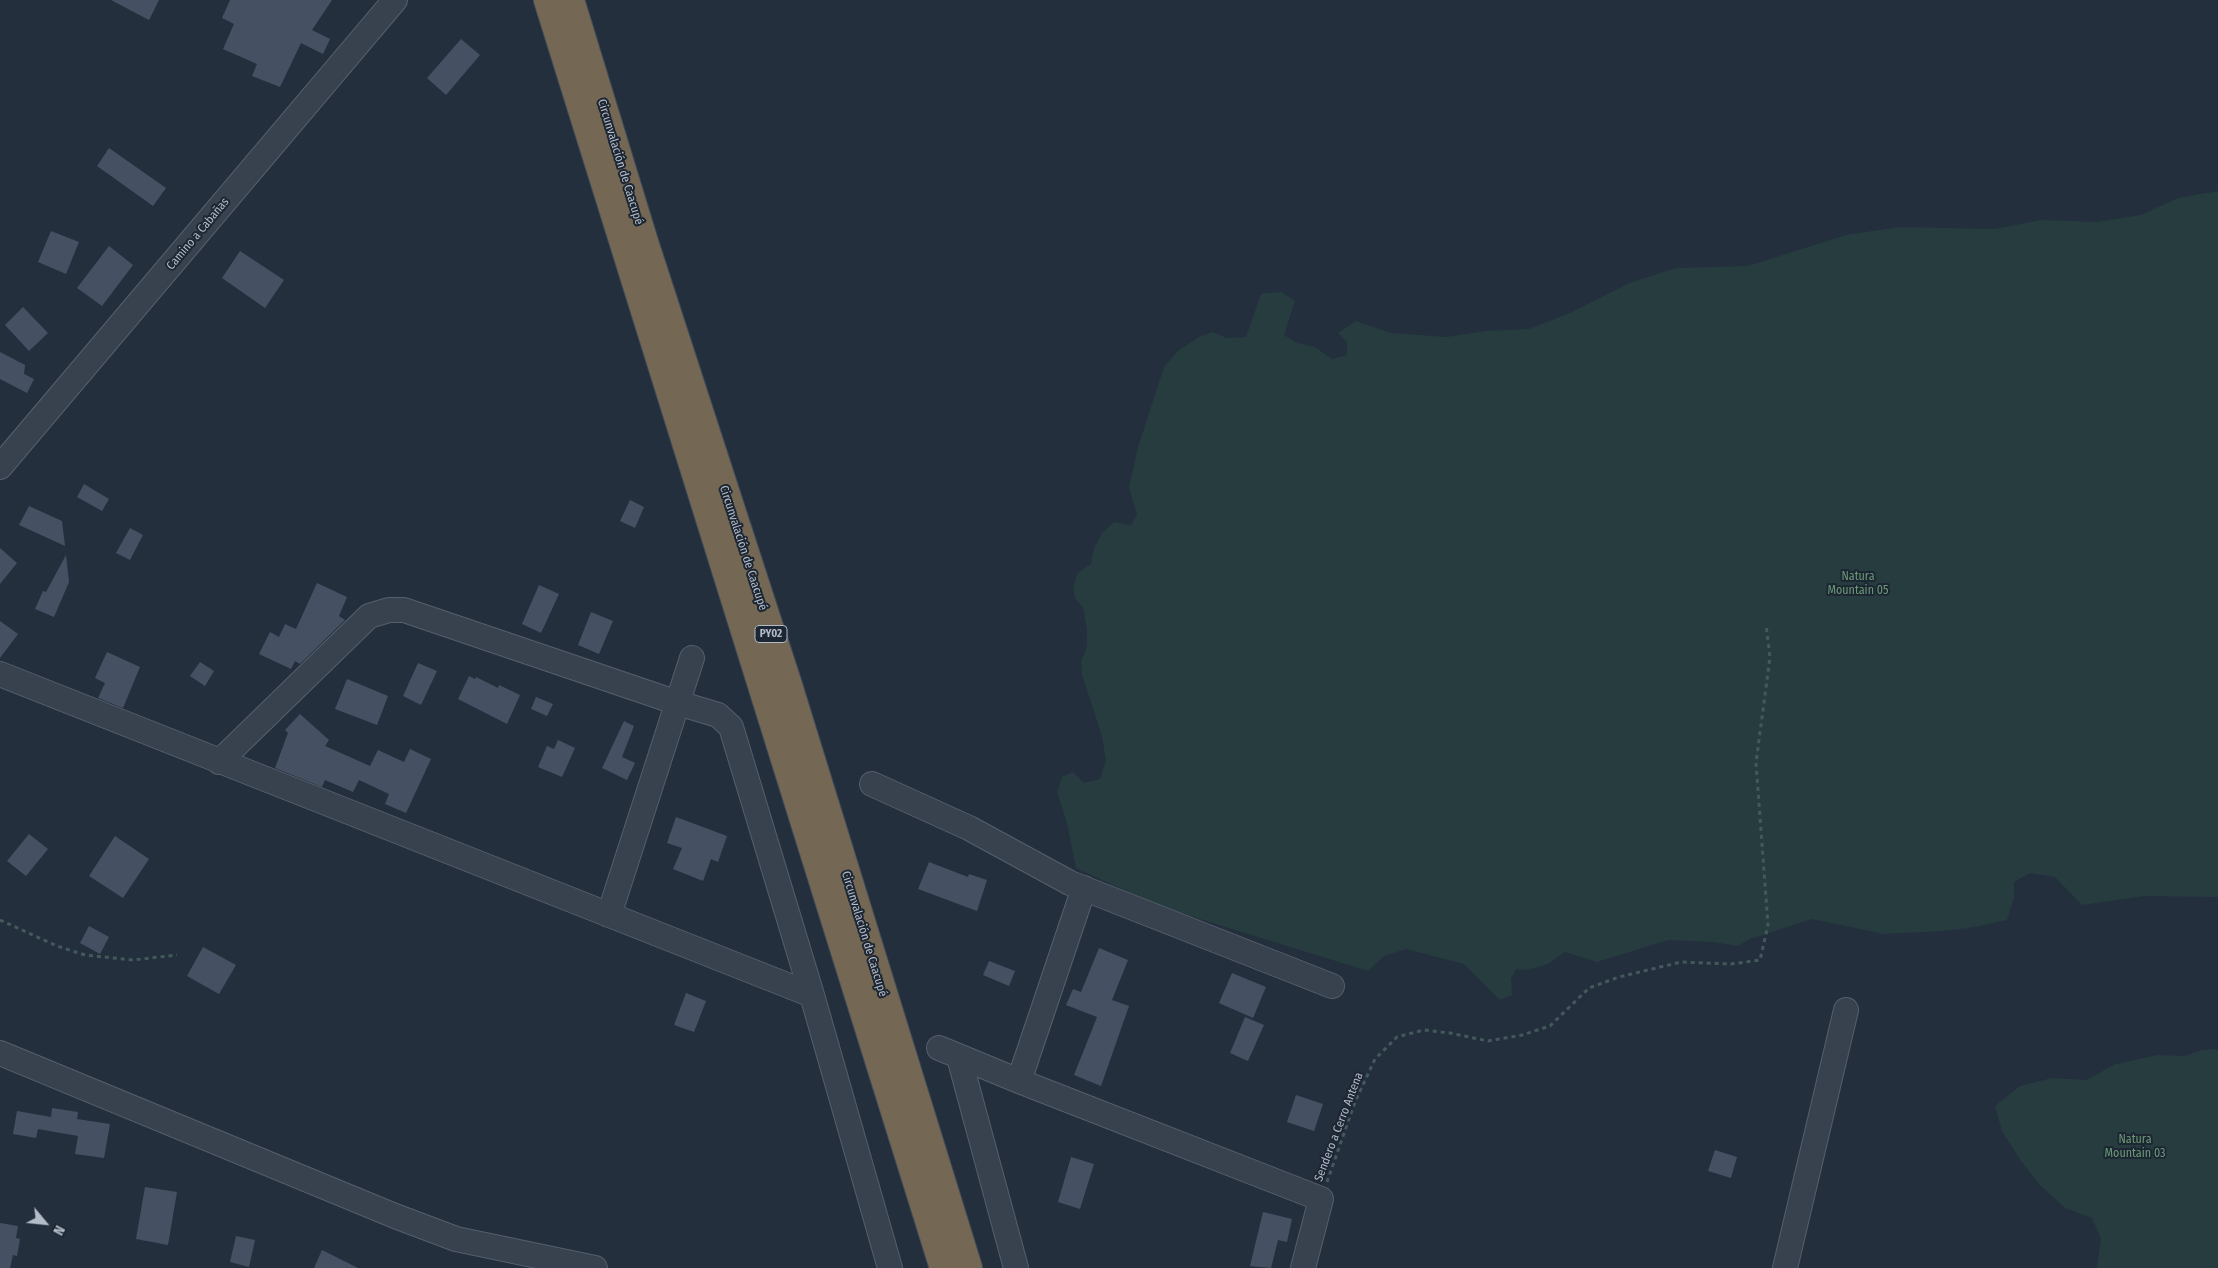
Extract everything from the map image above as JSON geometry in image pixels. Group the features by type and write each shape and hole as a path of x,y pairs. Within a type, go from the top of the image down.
{"highway":[{"name":"Circunvalación de Caacupé","path":"548,0 944,1268"},
{"name":"Circunvalación de Caacupé","path":"570,0 644,242 786,682 968,1268"}],"street":[{"name":"Camino a Cabañas","path":"0,467 396,0"},
{"path":"220,762 369,616 389,610 404,610 678,704 718,715 731,727 812,995 890,1268"},
{"path":"609,915 692,658"},
{"path":"0,674 812,995"},
{"path":"872,784 969,828 1084,888 1332,986"},
{"path":"1019,1082 1084,888"},
{"path":"1784,1268 1846,1010"},
{"path":"0,1053 395,1216 456,1239 595,1268"},
{"path":"1016,1268 949,1053 1321,1199 1303,1268"}],"path":[{"name":"Sendero a Cerro Antena","path":"1321,1199 1355,1102 1375,1059 1397,1037 1424,1030 1488,1041 1522,1035 1550,1026 1589,988 1619,978 1681,962 1731,964 1760,960 1768,925 1756,763 1770,658 1766,625"},
{"path":"0,920 56,946 85,955 133,960 177,955"}],"green space":[{"name":"Natura Mountain 05","path":"2218,191 2218,897 2145,896 2082,905 2055,877 2030,873 2014,882 2014,897 2007,920 1943,931 1884,934 1812,919 1750,939 1738,946 1713,942 1668,940 1597,962 1565,952 1548,964 1527,970 1516,969 1511,979 1512,995 1500,1000 1464,964 1406,949 1384,956 1368,971 1161,907 1076,868 1067,823 1057,792 1062,777 1073,772 1084,783 1100,779 1106,761 1102,736 1082,675 1081,662 1087,646 1087,630 1083,608 1075,598 1073,586 1078,573 1091,564 1094,548 1102,533 1114,522 1131,525 1137,515 1129,488 1138,447 1164,367 1179,350 1199,337 1213,332 1226,338 1246,337 1261,294 1281,292 1295,301 1284,335 1297,343 1315,347 1332,359 1347,355 1347,342 1338,333 1356,321 1391,333 1446,337 1485,331 1529,329 1570,313 1629,283 1676,268 1748,266 1846,235 1900,227 1995,229 2041,220 2097,222 2141,215 2178,198"},
{"name":"Natura Mountain 03","path":"2218,1049 2218,1268 2097,1268 2101,1239 2092,1218 2065,1208 2040,1185 2021,1161 2002,1131 1995,1106 2020,1086 2052,1078 2086,1080 2116,1064 2158,1055 2185,1056 2202,1050"}],"building":[{"path":"111,0 159,0 149,20"},
{"path":"230,0 332,0 312,30 330,39 323,54 301,43 280,87 252,76 257,64 223,49 234,24 222,18"},
{"path":"461,39 480,55 446,95 427,78"},
{"path":"109,148 166,188 153,206 97,166"},
{"path":"51,231 79,242 66,274 38,262"},
{"path":"109,246 133,265 102,306 77,288"},
{"path":"240,251 284,280 265,308 222,278"},
{"path":"23,307 48,333 29,351 5,325"},
{"path":"0,352 25,365 24,374 34,379 27,393 0,379"},
{"path":"84,484 109,499 102,511 77,497"},
{"path":"630,500 644,507 635,528 620,521"},
{"path":"29,506 62,521 65,546 19,525"},
{"path":"130,528 143,535 130,560 116,553"},
{"path":"0,548 17,563 0,584"},
{"path":"66,555 69,582 54,617 35,609 43,591 46,592"},
{"path":"317,583 347,597 339,616 345,620 300,664 295,661 291,669 259,654 270,632 279,637 285,624 296,629"},
{"path":"539,585 559,594 541,633 522,624"},
{"path":"591,612 613,621 599,654 578,645"},
{"path":"0,621 18,634 0,658"},
{"path":"107,652 140,667 123,708 98,698 105,683 95,678"},
{"path":"200,662 214,671 205,686 190,676"},
{"path":"418,663 437,671 421,705 403,696"},
{"path":"469,676 475,679 476,677 498,688 499,685 520,695 507,724 458,699"},
{"path":"347,679 388,696 377,725 335,709"},
{"path":"536,697 553,704 547,716 531,709"},
{"path":"300,714 329,740 325,746 370,766 378,750 404,762 410,749 431,759 406,813 385,804 389,794 359,780 353,792 325,780 322,787 275,768 288,733 285,730"},
{"path":"624,721 634,726 622,757 635,763 627,780 602,768"},
{"path":"558,740 575,748 562,777 538,767 547,746 554,749"},
{"path":"676,817 727,836 718,862 711,859 703,881 673,869 682,848 667,843"},
{"path":"29,834 48,849 26,876 7,861"},
{"path":"115,836 149,859 123,898 89,876"},
{"path":"929,862 968,877 969,874 987,880 977,911 918,889"},
{"path":"89,926 109,937 100,954 80,943"},
{"path":"203,947 236,965 219,994 187,976"},
{"path":"1099,948 1128,960 1112,1000 1129,1006 1101,1086 1074,1075 1097,1017 1066,1005 1073,989 1081,992"},
{"path":"989,961 1015,971 1009,986 983,975"},
{"path":"1232,973 1266,987 1253,1018 1219,1003"},
{"path":"686,993 706,1001 694,1032 674,1025"},
{"path":"1245,1017 1264,1025 1248,1061 1230,1053"},
{"path":"1296,1095 1323,1104 1314,1131 1287,1122"},
{"path":"52,1108 78,1112 77,1119 110,1124 104,1158 75,1154 78,1136 38,1129 36,1138 13,1134 17,1111 51,1117"},
{"path":"1715,1150 1737,1157 1731,1178 1708,1171"},
{"path":"1071,1157 1094,1164 1080,1209 1058,1202"},
{"path":"145,1187 177,1192 168,1245 136,1239"},
{"path":"1263,1212 1292,1219 1287,1242 1278,1240 1271,1268 1250,1266"},
{"path":"0,1223 18,1226 16,1238 20,1239 17,1256 13,1255 10,1268 0,1268"},
{"path":"236,1236 255,1240 249,1267 230,1262"},
{"path":"322,1250 358,1268 314,1268"}]}
